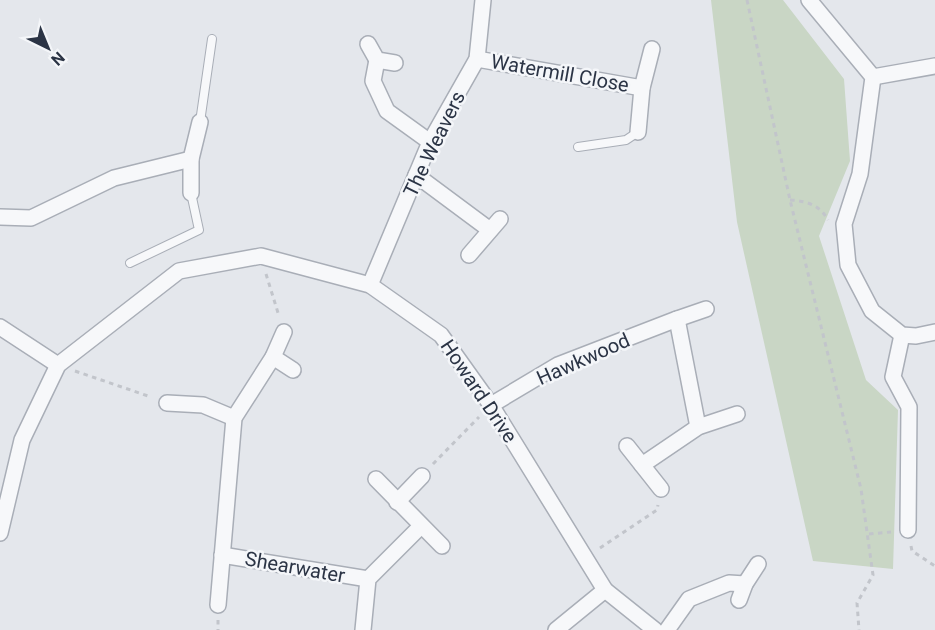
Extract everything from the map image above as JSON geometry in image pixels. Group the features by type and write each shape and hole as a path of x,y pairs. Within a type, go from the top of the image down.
{"street":[{"name":"The Weavers","path":"370,285 430,142 477,59 483,0"},
{"path":"811,1 873,77 860,174 844,224 848,265 872,311 902,335 916,336 935,332"},
{"path":"368,44 377,60 373,81 387,111 430,142"},
{"name":"Watermill Close","path":"638,132 642,88 652,49"},
{"name":"Watermill Close","path":"477,59 642,88"},
{"path":"377,60 395,63"},
{"path":"873,77 935,66"},
{"path":"191,193 191,159 200,122"},
{"path":"0,217 31,218 114,178 191,159"},
{"path":"416,175 495,225 469,255"},
{"name":"Howard Drive","path":"0,533 22,440 58,365 179,271 261,256 370,285 441,335 491,405 605,590 655,630"},
{"name":"Hawkwood","path":"491,405 558,365 706,309"},
{"path":"677,319 698,428"},
{"path":"0,327 58,365"},
{"name":"Shearwater","path":"218,605 234,417 273,357 284,332"},
{"path":"902,335 893,377 909,407 908,530"},
{"path":"273,357 293,370"},
{"path":"167,403 203,405 234,417"},
{"path":"642,465 698,428 737,414"},
{"path":"627,446 661,489"},
{"path":"397,502 422,476"},
{"path":"376,478 442,546"},
{"name":"Shearwater","path":"363,630 368,579 421,526"},
{"name":"Shearwater","path":"222,555 368,579"},
{"path":"739,600 745,584 758,564"},
{"path":"667,630 689,599 729,583 745,584"},
{"path":"556,630 605,590"}],"lane":[{"path":"200,122 212,39"},
{"path":"578,147 626,140 638,132"},
{"path":"130,263 199,230 191,193"}],"path":[{"path":"747,0 790,200 861,489 873,575 857,603 859,630"},
{"path":"790,200 807,201 824,211 846,248"},
{"path":"261,256 284,332"},
{"path":"58,365 167,403"},
{"path":"422,476 491,405"},
{"path":"586,558 657,510 661,489"}],"green space":[{"path":"711,0 783,0 844,79 850,161 819,236 866,380 898,410 893,569 813,561 737,222"}]}
